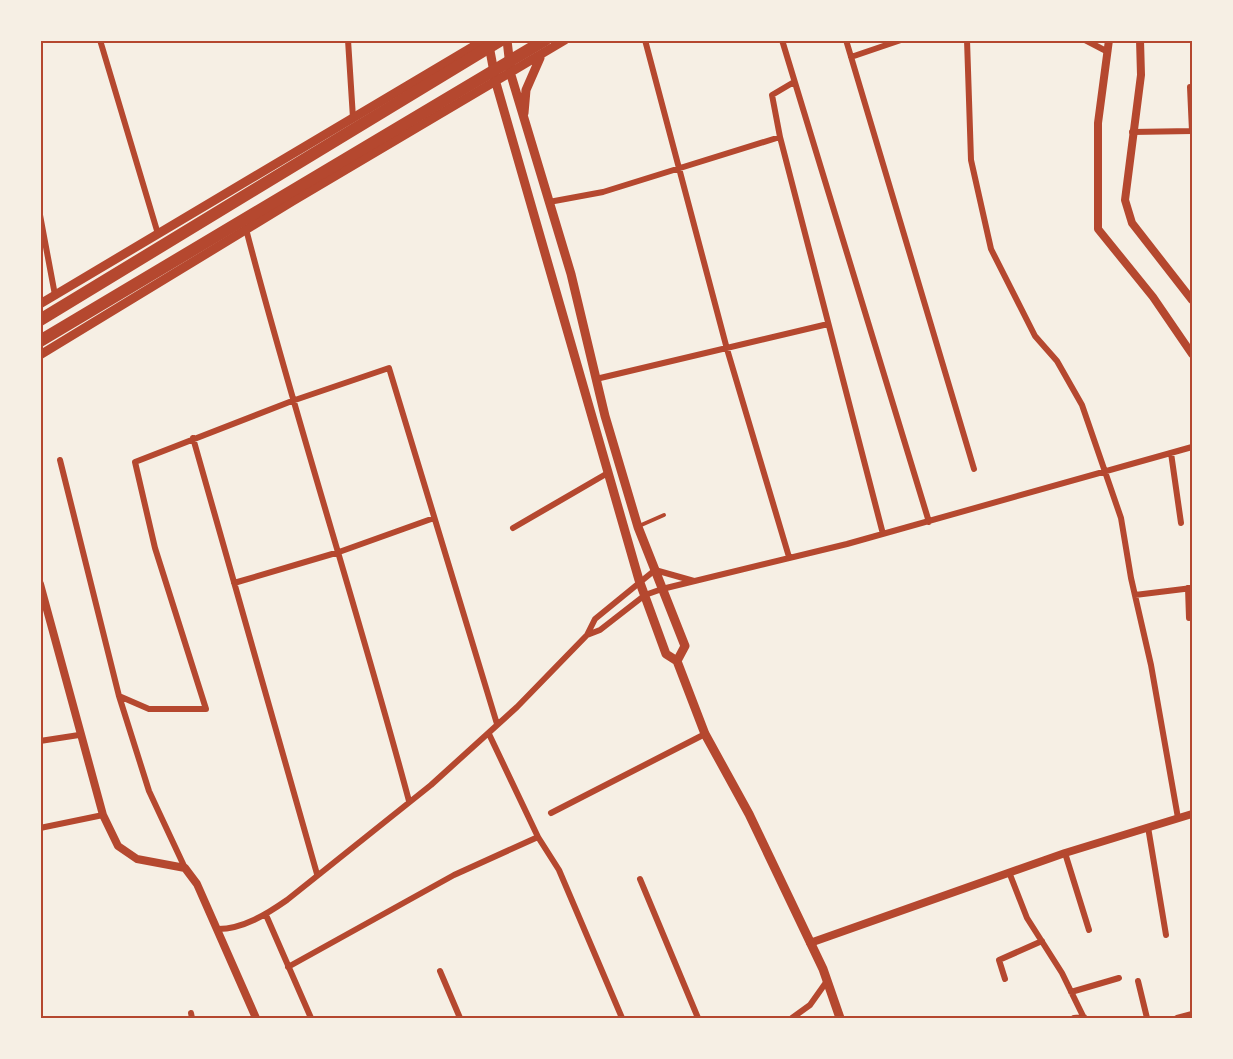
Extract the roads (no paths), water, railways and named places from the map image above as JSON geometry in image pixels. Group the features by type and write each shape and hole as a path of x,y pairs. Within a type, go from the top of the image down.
{"highway":[{"path":"40,320 501,40"},
{"path":"40,341 545,40"}],"main road":[{"path":"40,304 486,40 495,83 606,474 639,580 666,654 677,661 705,734 749,814 827,981 840,1018"},
{"path":"507,40 511,75 571,274 596,379 638,527 684,645 677,661"},
{"path":"40,355 246,229 511,75 565,40"},
{"path":"523,119 526,90 541,56"}],"street":[{"path":"100,40 158,234"},
{"path":"348,40 353,118"},
{"path":"645,40 727,349 789,557"},
{"path":"782,40 929,522"},
{"path":"846,40 975,469"},
{"path":"851,57 901,40"},
{"path":"967,40 971,160 991,249 1035,336 1057,361 1082,405 1121,518 1151,665 1178,818"},
{"path":"1085,40 1109,52"},
{"path":"1109,40 1098,123 1098,229 1153,297 1192,354"},
{"path":"1140,40 1141,75 1131,132 1125,200 1132,223 1192,300"},
{"path":"794,82 772,95 780,137 883,534"},
{"path":"1131,132 1192,131 1190,87"},
{"path":"549,202 603,192 780,137"},
{"path":"40,215 55,295"},
{"path":"246,229 292,401 373,665 409,801"},
{"path":"596,379 828,324"},
{"path":"120,696 149,709 206,709 155,548 135,462 292,401 389,368 497,724"},
{"path":"193,438 318,874"},
{"path":"587,634 600,630 645,595 662,589 929,522 1192,447"},
{"path":"1171,453 1181,523"},
{"path":"60,460 120,696 149,791 185,868 197,884 256,1018"},
{"path":"513,528 606,474"},
{"path":"234,583 339,552 434,518"},
{"path":"218,929 227,929 266,915 409,801 489,734 587,634 595,619 639,580 655,570 694,581"},
{"path":"40,584 79,735 103,815 118,846 137,859 185,868"},
{"path":"1135,595 1190,588 1189,618"},
{"path":"489,734 538,837 559,870 622,1018"},
{"path":"551,813 705,734"},
{"path":"40,741 79,735"},
{"path":"810,943 1065,853 1192,814"},
{"path":"40,828 103,815"},
{"path":"1148,827 1166,934"},
{"path":"288,967 454,875 538,837"},
{"path":"1065,853 1089,930"},
{"path":"1009,872 1027,918 1084,1018 1074,1018"},
{"path":"640,879 698,1018"},
{"path":"266,915 311,1018"},
{"path":"1005,979 999,960 1042,941"},
{"path":"440,971 459,1018"},
{"path":"1071,992 1119,978"},
{"path":"795,1017 810,1005 827,981"},
{"path":"1137,981 1148,1018"},
{"path":"1177,1018 1192,1014"}],"lane":[{"path":"638,527 664,515"}]}
